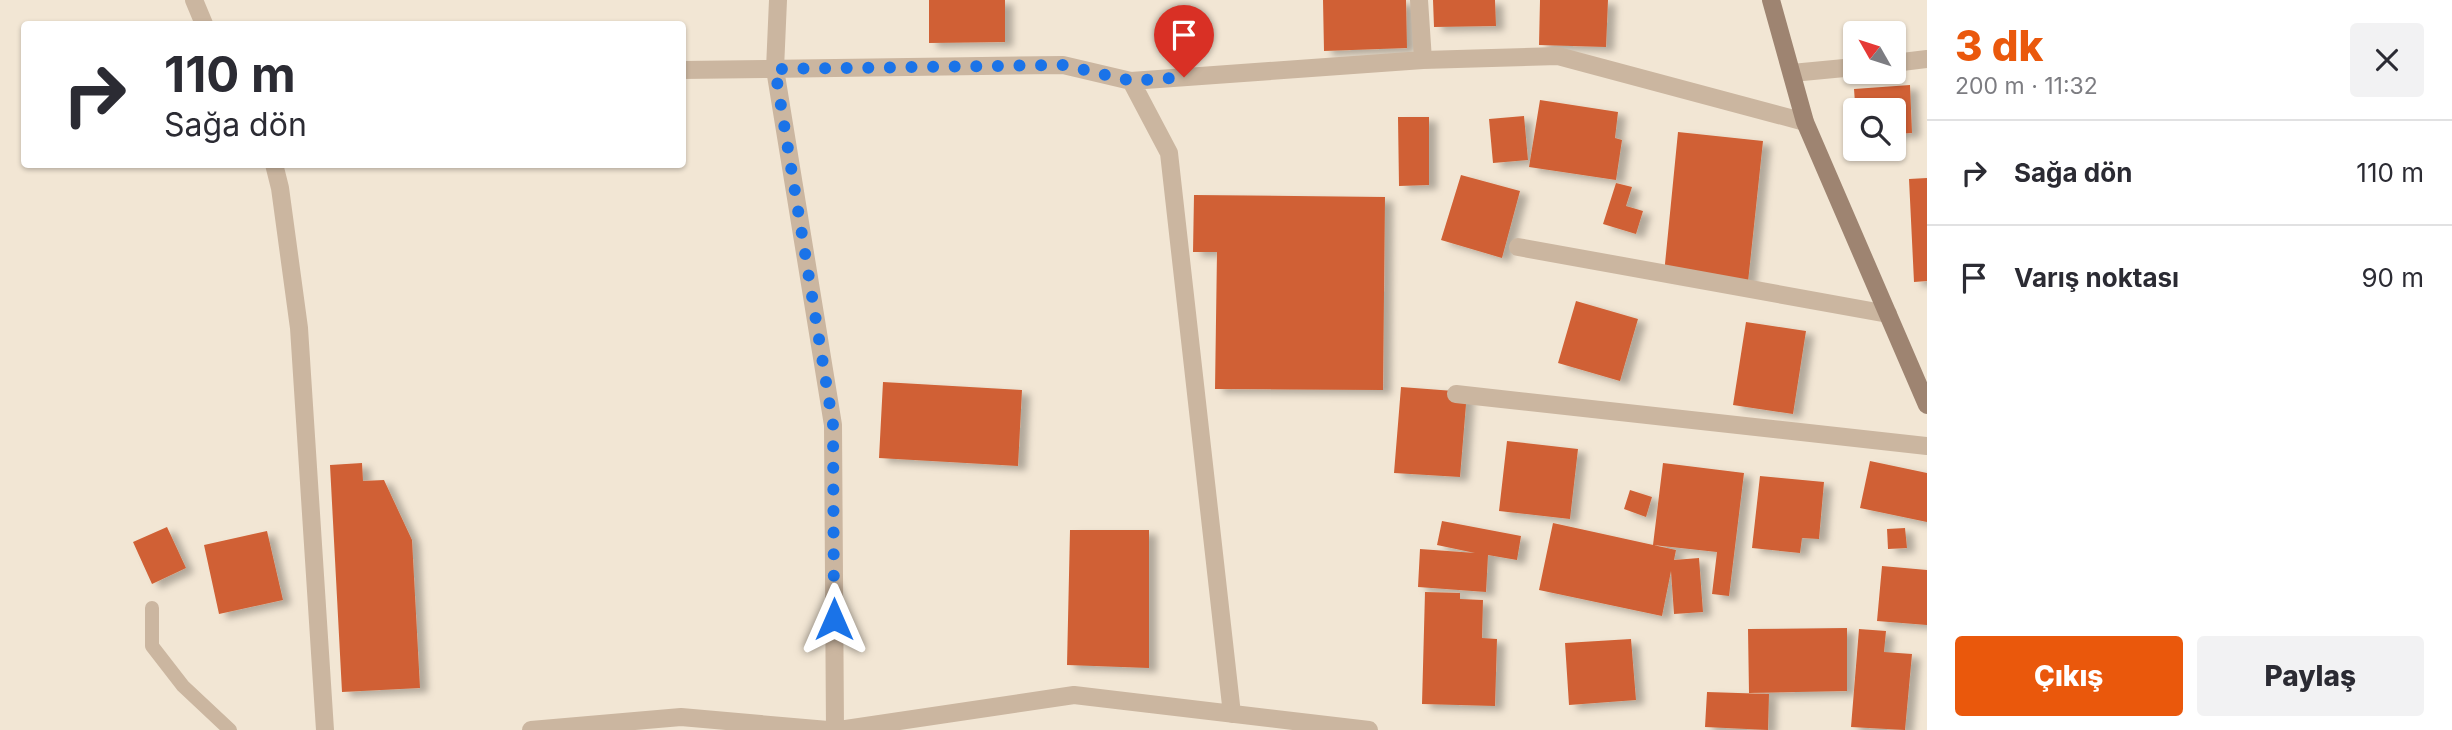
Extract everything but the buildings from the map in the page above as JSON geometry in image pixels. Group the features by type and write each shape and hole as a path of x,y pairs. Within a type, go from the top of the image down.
{"street":[{"path":"194,0 203,21"},
{"path":"778,0 775,69 833,425 837,730 1074,695 1369,730"},
{"path":"1419,0 1423,60"},
{"path":"1771,0 1805,122 1927,405"},
{"path":"686,70 1063,65 1132,81 1423,60 1558,57 1805,122"},
{"path":"1906,62 1927,60"},
{"path":"1791,73 1843,68"},
{"path":"1132,81 1168,153 1232,714"},
{"path":"275,168 299,328 325,730"},
{"path":"1518,247 1888,314"},
{"path":"1456,394 1927,446"},
{"path":"531,730 681,717 828,730"}],"lane":[{"path":"152,608 152,646 183,686 230,730"}],"route":[{"path":"834,619 833,425 775,69 1063,65 1132,81 1184,77"}]}
